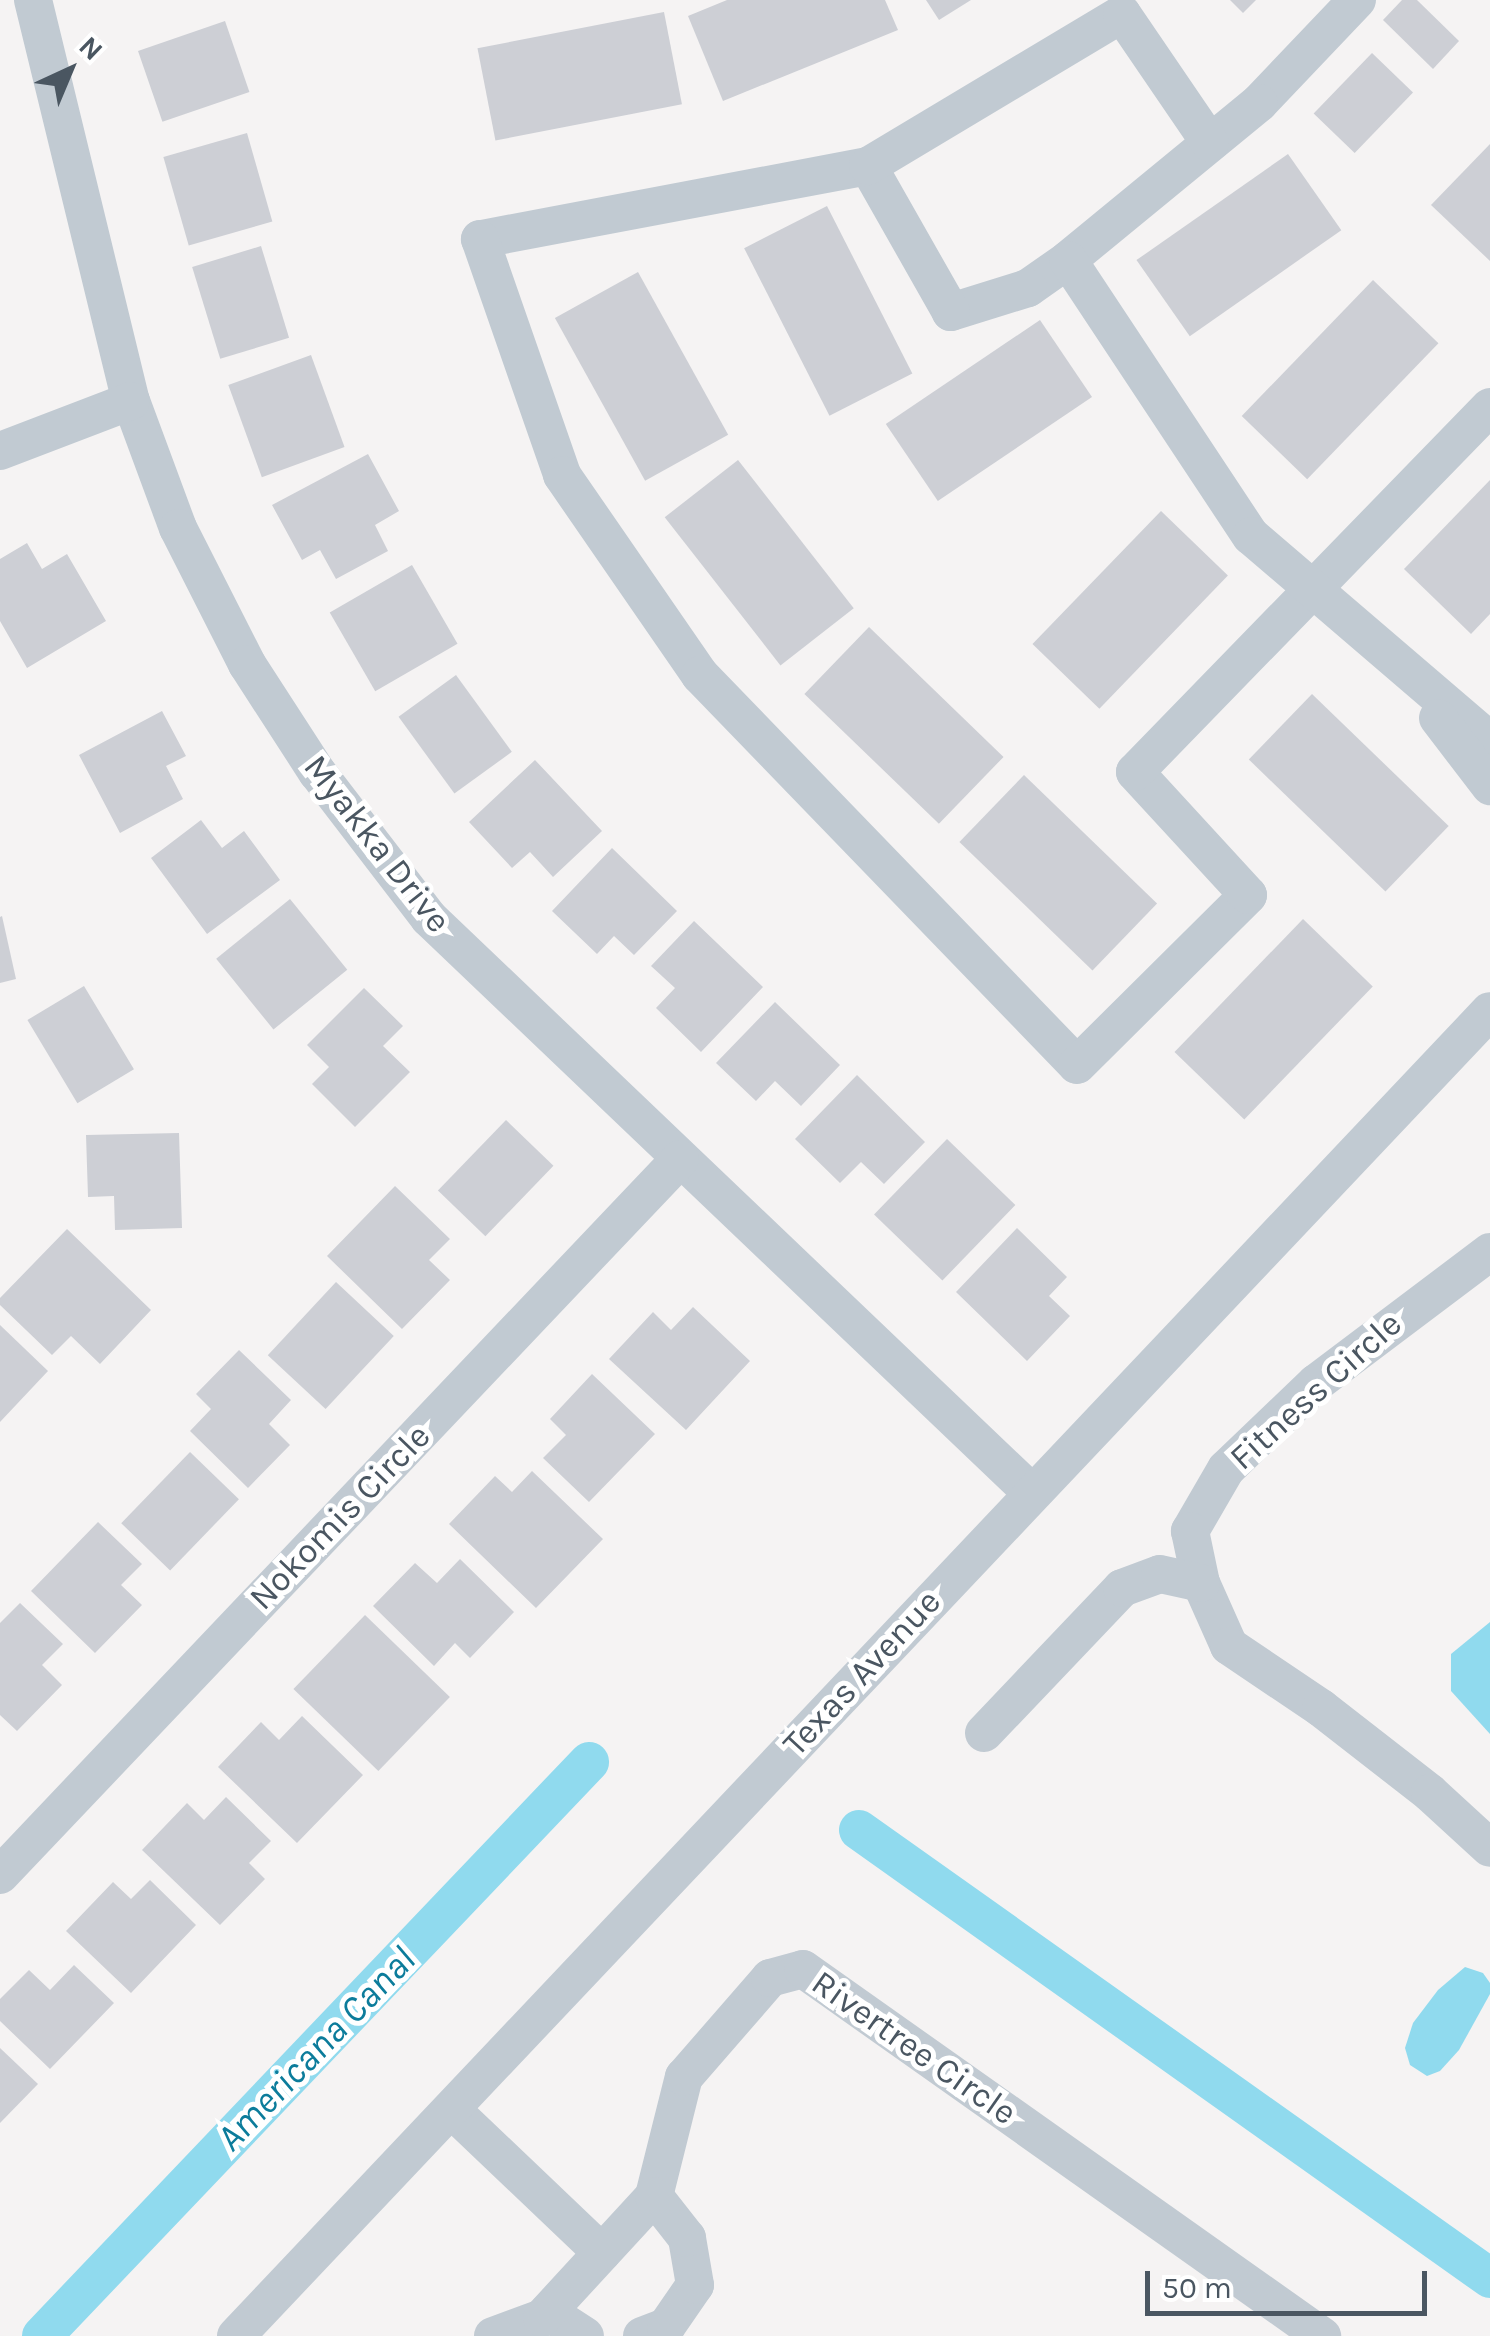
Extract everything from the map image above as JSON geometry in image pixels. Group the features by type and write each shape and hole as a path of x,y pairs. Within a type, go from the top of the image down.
{"street":[{"name":"Myakka Drive","path":"33,0 130,401 186,545 247,664 317,772 429,918 1032,1493"},
{"path":"868,166 951,312 1028,288 1068,260 1258,103 1357,0"},
{"path":"1210,143 1122,14 868,166 480,239 562,475 700,675 1077,1064 1248,894 1134,772 1490,407"},
{"path":"1068,260 1250,536 1490,741"},
{"path":"0,451 130,401"},
{"path":"1397,664 1490,786"},
{"name":"Texas Avenue","path":"236,2336 1490,1011"},
{"name":"Nokomis Circle","path":"0,1875 680,1159"},
{"name":"Fitness Circle","path":"1490,1252 1316,1383 1226,1470 1190,1531 1201,1584 1229,1646 1336,1720 1430,1793 1490,1848"},
{"path":"984,1733 1122,1588 1160,1574 1201,1584"},
{"name":"Rivertree Circle","path":"493,2336 548,2312 654,2196 684,2077 770,1978 803,1969 1322,2336"},
{"path":"452,2110 602,2253"},
{"path":"642,2336 666,2327 695,2285 688,2238 654,2196"},
{"path":"548,2312 585,2336"}],"water":[{"path":"1490,1622 1490,1734 1451,1691 1451,1654"},
{"path":"1465,1967 1483,1973 1490,1983 1490,1994 1459,2050 1440,2071 1427,2076 1410,2065 1405,2048 1413,2023 1438,1990"}],"building":[{"path":"727,0 885,0 898,30 723,101 688,16"},
{"path":"926,0 971,0 939,20"},
{"path":"1230,0 1256,0 1243,13"},
{"path":"1402,0 1417,0 1459,41 1433,69 1383,20"},
{"path":"664,12 682,104 495,141 477,48"},
{"path":"225,21 249,92 162,122 138,51"},
{"path":"1372,53 1413,93 1355,153 1314,113"},
{"path":"247,133 272,221 189,245 163,157"},
{"path":"1490,144 1490,261 1431,205"},
{"path":"1288,154 1341,230 1190,336 1136,260"},
{"path":"827,206 912,374 829,416 744,248"},
{"path":"261,246 289,338 220,359 192,267"},
{"path":"638,272 728,435 645,481 555,318"},
{"path":"1373,280 1438,343 1307,479 1242,416"},
{"path":"1040,320 1092,397 938,501 886,424"},
{"path":"311,355 345,447 262,477 228,385"},
{"path":"368,454 399,511 375,525 388,551 336,579 320,550 302,560 272,505"},
{"path":"738,460 854,608 780,665 665,517"},
{"path":"1490,480 1490,614 1471,634 1404,569"},
{"path":"1161,511 1228,576 1099,709 1032,644"},
{"path":"27,543 42,569 67,554 106,621 27,668 0,621 0,559"},
{"path":"412,565 457,644 375,691 330,612"},
{"path":"869,627 1004,757 939,824 804,694"},
{"path":"456,675 512,752 454,794 399,717"},
{"path":"1312,694 1449,826 1385,891 1249,759"},
{"path":"162,711 186,756 166,766 183,799 120,833 79,755"},
{"path":"535,760 602,831 553,877 530,852 512,868 469,822"},
{"path":"1024,775 1157,904 1092,970 959,842"},
{"path":"201,820 222,848 244,831 280,880 207,934 151,858"},
{"path":"612,848 677,911 634,955 614,936 597,954 552,911"},
{"path":"290,899 347,970 273,1030 216,959"},
{"path":"0,917 16,979 0,983"},
{"path":"1303,919 1373,986 1244,1119 1174,1052"},
{"path":"694,921 763,987 701,1052 656,1008 675,988 651,966"},
{"path":"84,986 134,1069 77,1103 27,1020"},
{"path":"364,988 403,1026 383,1046 410,1072 355,1127 312,1084 329,1067 307,1045"},
{"path":"775,1002 840,1065 801,1106 775,1081 756,1101 716,1063"},
{"path":"857,1075 925,1142 884,1184 861,1162 840,1183 795,1139"},
{"path":"506,1120 553,1166 485,1236 438,1190"},
{"path":"179,1133 182,1228 115,1230 114,1196 88,1197 86,1135"},
{"path":"947,1139 1015,1205 942,1281 874,1215"},
{"path":"395,1186 450,1239 429,1260 450,1280 402,1329 327,1256"},
{"path":"1017,1228 1067,1277 1049,1296 1070,1316 1027,1361 956,1292"},
{"path":"67,1229 151,1310 100,1364 71,1336 52,1355 0,1305 0,1298"},
{"path":"336,1282 394,1336 326,1409 268,1355"},
{"path":"693,1307 750,1361 686,1430 609,1359 653,1312 671,1330"},
{"path":"0,1325 48,1371 0,1422"},
{"path":"239,1350 291,1400 269,1424 290,1445 248,1488 190,1431 211,1409 196,1394"},
{"path":"592,1374 655,1434 589,1502 543,1458 566,1435 550,1419"},
{"path":"190,1452 239,1499 170,1570 121,1523"},
{"path":"532,1471 603,1539 536,1608 449,1524 495,1476 512,1492"},
{"path":"98,1522 142,1564 121,1585 142,1605 95,1653 31,1591"},
{"path":"460,1559 514,1612 470,1658 455,1643 434,1666 373,1606 415,1563 437,1583"},
{"path":"20,1603 63,1644 42,1665 62,1685 17,1731 0,1715 0,1623"},
{"path":"365,1615 450,1697 378,1771 293,1689"},
{"path":"302,1716 363,1775 297,1843 218,1767 261,1722 279,1740"},
{"path":"226,1797 271,1841 249,1863 265,1879 220,1925 142,1850 187,1803 204,1820"},
{"path":"150,1880 196,1925 131,1993 66,1931 113,1882 131,1899"},
{"path":"74,1965 114,2003 50,2069 0,2021 0,1999 29,1970 50,1990"},
{"path":"0,2048 38,2084 0,2123"}],"waterway":[{"name":"Americana Canal","path":"42,2336 589,1762"},
{"path":"859,1830 1490,2278"}]}
